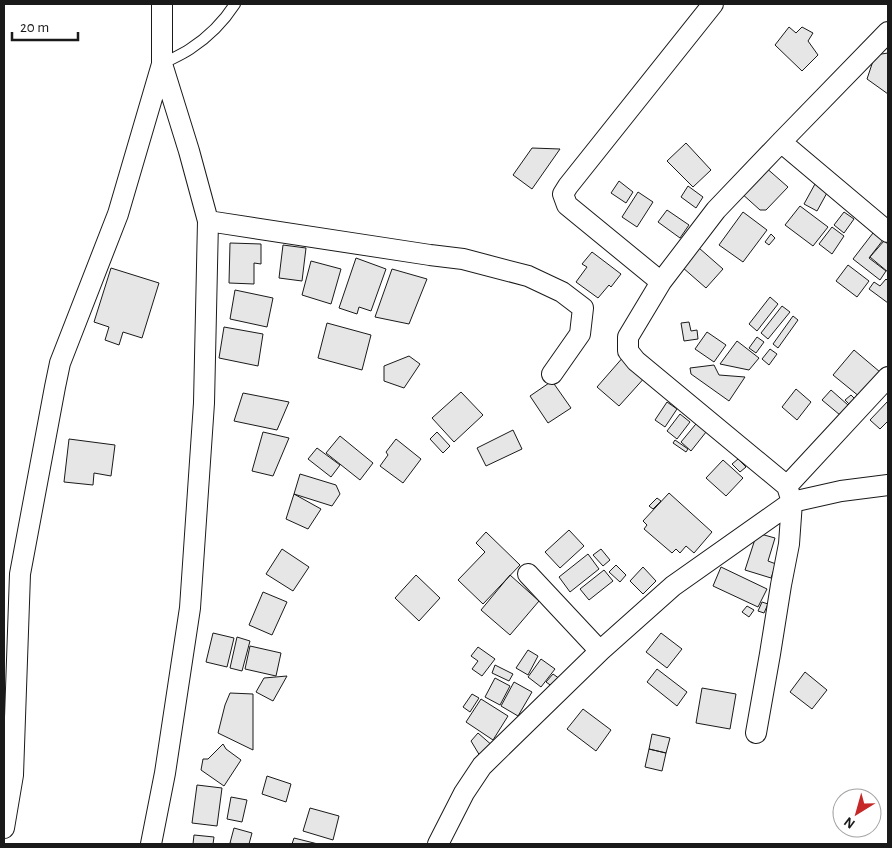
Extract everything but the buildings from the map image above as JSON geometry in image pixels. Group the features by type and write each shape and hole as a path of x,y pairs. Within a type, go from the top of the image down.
{"street":[{"path":"4,828 12,775 20,574 60,363 118,214 162,64 162,4"},
{"path":"661,282 568,205 563,194 713,4"},
{"path":"888,32 716,210 661,282 628,337 628,351 636,361 790,494 841,491 888,484"},
{"path":"151,844 166,773 190,608 204,403 208,221 162,64"},
{"path":"781,142 888,232"},
{"path":"208,221 463,259 528,276 562,292 583,308 580,334 552,374"},
{"path":"438,844 464,793 482,766 600,651 673,586 790,494 888,377"},
{"path":"756,733 789,544 790,494"},
{"path":"528,574 600,651"}],"lane":[{"path":"162,64 190,50 210,33 235,4"}]}
